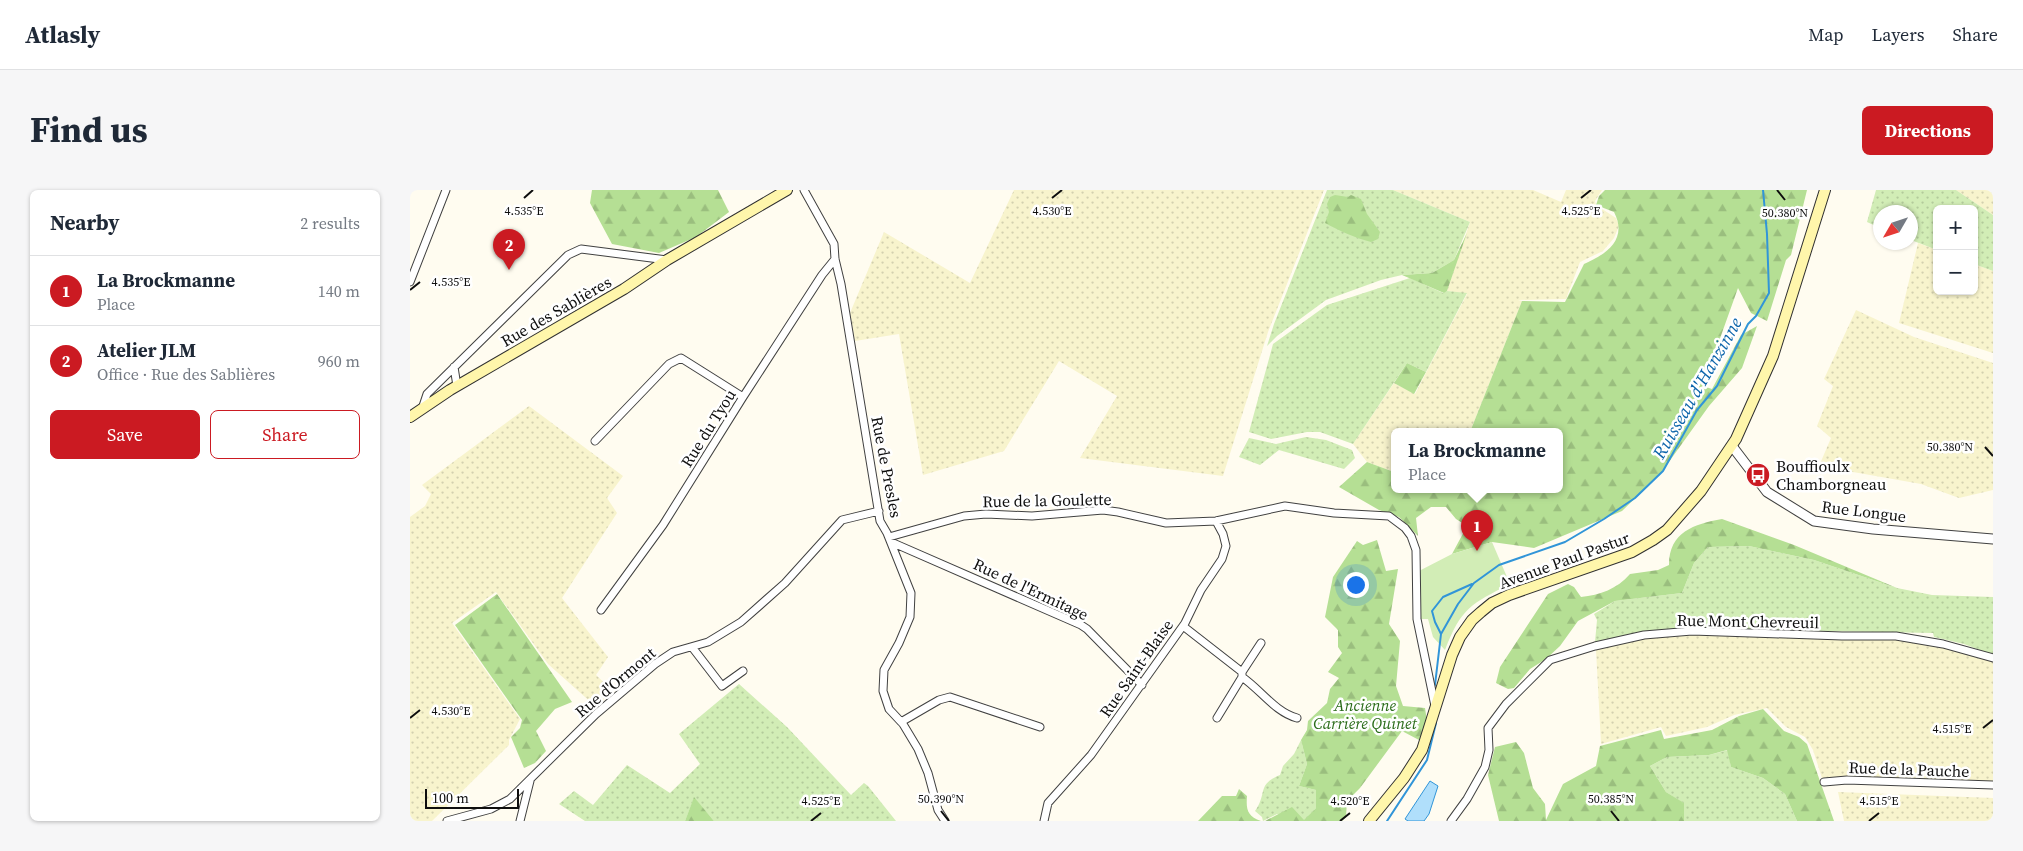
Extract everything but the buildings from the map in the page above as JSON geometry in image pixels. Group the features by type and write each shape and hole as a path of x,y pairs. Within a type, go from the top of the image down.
{"main road":[{"name":"Rue des Sablières","path":"410,417 447,392 624,289 667,260 787,190"},
{"name":"Avenue Paul Pastur","path":"1369,821 1404,778 1422,750 1452,655 1460,637 1472,620 1492,603 1509,595 1624,555 1653,540 1667,530 1684,511 1732,446 1758,394 1773,356 1825,190"}],"street":[{"path":"410,282 446,190"},
{"name":"Rue de Presles","path":"804,190 834,244 880,521 890,539 911,593 910,617 899,643 884,670 883,691 889,709 901,722 918,748 928,773 938,810 945,821"},
{"name":"Rue des Sablières","path":"422,409 428,394 568,255 581,249 667,260"},
{"path":"649,258 652,270"},
{"name":"Rue du Tyou","path":"601,610 663,525 743,396 822,274 835,258"},
{"path":"596,441 669,364 681,358 743,396"},
{"path":"454,367 457,386"},
{"path":"442,380 447,392"},
{"name":"Rue Longue","path":"1732,446 1767,492 1814,520 1872,529 1993,538"},
{"name":"Rue de la Goulette","path":"890,539 964,516 986,514 1032,516 1103,510 1166,523 1216,521 1285,506 1334,513 1389,516 1398,521 1411,536 1416,550 1418,619 1436,708"},
{"name":"Rue d'Ormont","path":"447,821 490,809 510,799 596,714 640,676 673,652 708,642 740,622 785,583 842,520 879,510"},
{"name":"Rue Saint-Blaise","path":"1044,821 1048,803 1091,755 1142,685 1183,626 1200,590 1222,559 1226,546 1224,534 1216,521"},
{"name":"Rue de l'Ermitage","path":"890,539 1081,625 1142,685"},
{"path":"1183,626 1286,715 1297,718"},
{"name":"Rue Mont Chevreuil","path":"1451,821 1486,768 1489,750 1488,728 1506,704 1550,660 1595,646 1644,635 1692,631 1896,636 1943,644 1993,658"},
{"path":"1216,718 1261,643"},
{"path":"692,647 722,686 743,671"},
{"path":"901,722 939,700 950,697 1040,727"},
{"path":"520,821 530,780"},
{"name":"Rue de la Pauche","path":"1824,782 1847,780 1993,785"}],"shaded area":[{"path":"1014,190 1324,190 1268,332 1223,476 1080,458 1117,396 1059,361 1004,451 923,475 899,334 855,341 850,313 884,232 970,283"},
{"path":"1393,190 1533,190 1561,202 1566,190 1602,190 1595,201 1596,205 1616,218 1619,226 1614,238 1603,251 1580,262 1566,299 1518,300 1522,301 1472,428 1391,428 1391,471 1367,462 1353,444 1394,383 1415,394 1467,294 1447,291 1470,222"},
{"path":"1956,190 1993,190 1993,215"},
{"path":"1918,243 1933,249 1933,295 1978,295 1978,265 1993,271 1993,353 1899,323 1916,250 1918,250"},
{"path":"1856,310 1914,337 1993,363 1993,490 1959,498 1921,484 1819,466 1831,438 1817,426 1833,386 1824,379"},
{"path":"529,406 623,476 607,498 617,513 562,598 608,657 596,675 615,693 594,705 548,664 496,592 452,623 520,719 509,740 509,745 432,821 410,821 410,517 425,506 431,494 422,485"},
{"path":"1702,632 1902,640 1993,659 1993,782 1822,778 1813,750 1805,737 1786,727 1767,708 1734,715 1707,727 1666,736 1661,727 1601,744 1596,650 1652,637"},
{"path":"1838,792 1993,798 1993,821 1844,821"}],"green space":[{"path":"592,190 718,190 729,212 696,237 659,253 612,244 590,203"},
{"path":"1327,190 1393,190 1470,222 1454,260 1432,273 1402,275 1381,280 1326,300 1277,336 1267,346 1274,324"},
{"path":"1605,190 1807,190 1791,255 1786,260 1767,321 1751,313 1738,288 1703,386 1712,389 1741,335 1757,326 1742,368 1709,406 1661,473 1622,511 1534,548 1492,542 1452,554 1467,526 1456,519 1446,507 1431,507 1416,518 1418,536 1399,517 1379,510 1339,487 1367,462 1391,471 1391,493 1563,493 1563,428 1472,428 1522,301 1565,302 1584,264 1607,250 1617,238 1618,222 1614,212 1596,205 1599,196"},
{"path":"1876,190 1956,190 1993,215 1993,271 1978,265 1978,205 1933,205 1933,248 1918,243 1918,205 1873,205 1873,225 1867,222"},
{"path":"1335,195 1348,197 1351,195 1361,199 1367,214 1380,232 1378,239 1371,242 1325,223 1329,212 1327,204 1330,197"},
{"path":"1467,233 1447,291 1444,293 1402,275 1432,273 1454,260"},
{"path":"1410,278 1443,293 1447,291 1467,293 1426,372 1407,363 1353,444 1320,432 1307,432 1271,439 1249,432 1273,344 1327,305"},
{"path":"1407,363 1426,372 1414,394 1394,383"},
{"path":"1306,437 1326,440 1352,450 1355,458 1344,469 1279,450 1260,465 1239,457 1249,438 1276,444"},
{"path":"1722,519 1794,545 1897,588 1814,560 1749,546 1708,547 1694,563 1682,593 1615,601 1578,621 1560,646 1546,659 1530,669 1514,688 1508,689 1496,683 1500,667 1548,594 1568,584 1574,587 1581,597 1595,595 1620,584 1630,574 1658,570 1669,565 1670,554 1678,537 1693,527"},
{"name":"Ancienne Carrière Quinet","path":"1377,540 1386,571 1398,569 1389,624 1400,641 1396,686 1403,706 1425,708 1427,721 1419,740 1402,731 1360,788 1347,801 1346,817 1342,821 1265,821 1292,807 1304,820 1316,808 1316,790 1299,786 1307,764 1301,740 1307,730 1308,721 1327,703 1330,689 1339,678 1328,672 1342,653 1338,647 1338,630 1325,617 1333,577 1357,541 1363,545"},
{"path":"1492,542 1510,584 1477,603 1462,616 1445,650 1433,637 1428,619 1417,619 1417,572 1452,554"},
{"path":"1749,546 1814,560 1897,588 1932,595 1993,597 1993,655 1964,644 1934,637 1933,633 1679,628 1595,642 1597,620 1594,614 1615,601 1682,593 1694,563 1708,547"},
{"path":"497,594 572,702 555,709 536,731 546,751 535,763 524,768 511,737 520,728 522,720 455,625"},
{"path":"739,684 787,727 851,795 864,783 896,821 714,821 694,798 685,821 585,821 559,804 574,791 593,805 627,765 670,793 700,764 679,734"},
{"path":"1763,709 1784,731 1799,737 1807,744 1834,821 1797,821 1785,794 1763,778 1731,767 1727,750 1709,755 1667,757 1650,766 1666,792 1684,803 1684,821 1499,821 1488,775 1495,747 1516,742 1524,753 1533,788 1545,804 1546,820 1563,784 1596,766 1600,746 1661,730 1664,739 1712,730 1739,716"},
{"path":"1301,740 1307,764 1299,786 1316,790 1316,808 1304,821 1277,814 1263,821 1262,817 1255,811 1265,786 1280,775 1283,766 1294,754"},
{"path":"1728,750 1731,767 1763,778 1785,794 1797,821 1684,821 1683,803 1666,792 1650,766 1667,757 1709,755"},
{"path":"1239,789 1247,796 1248,812 1261,821 1198,821 1222,796 1236,796"},
{"path":"694,797 714,821 685,821"}],"water":[{"path":"1430,781 1438,786 1429,814 1424,821 1408,821 1405,819"}],"waterway":[{"name":"Ruisseau d'Hanzinne","path":"1435,685 1441,634 1458,604 1474,583 1499,565 1565,542 1604,519 1635,498 1663,471 1697,410 1717,386 1748,324 1756,316 1769,293 1763,190"},
{"name":"Ruisseau d'Hanzinne","path":"1441,634 1432,611 1443,597 1472,584"},
{"name":"Ruisseau d'Hanzinne","path":"1387,821 1427,760 1436,723"}],"place":[{"name":"Atelier JLM","path":"509,270"},
{"name":"Bouffioulx Chamborgneau","path":"1758,475"},
{"name":"La Brockmanne","path":"1477,551"}]}
